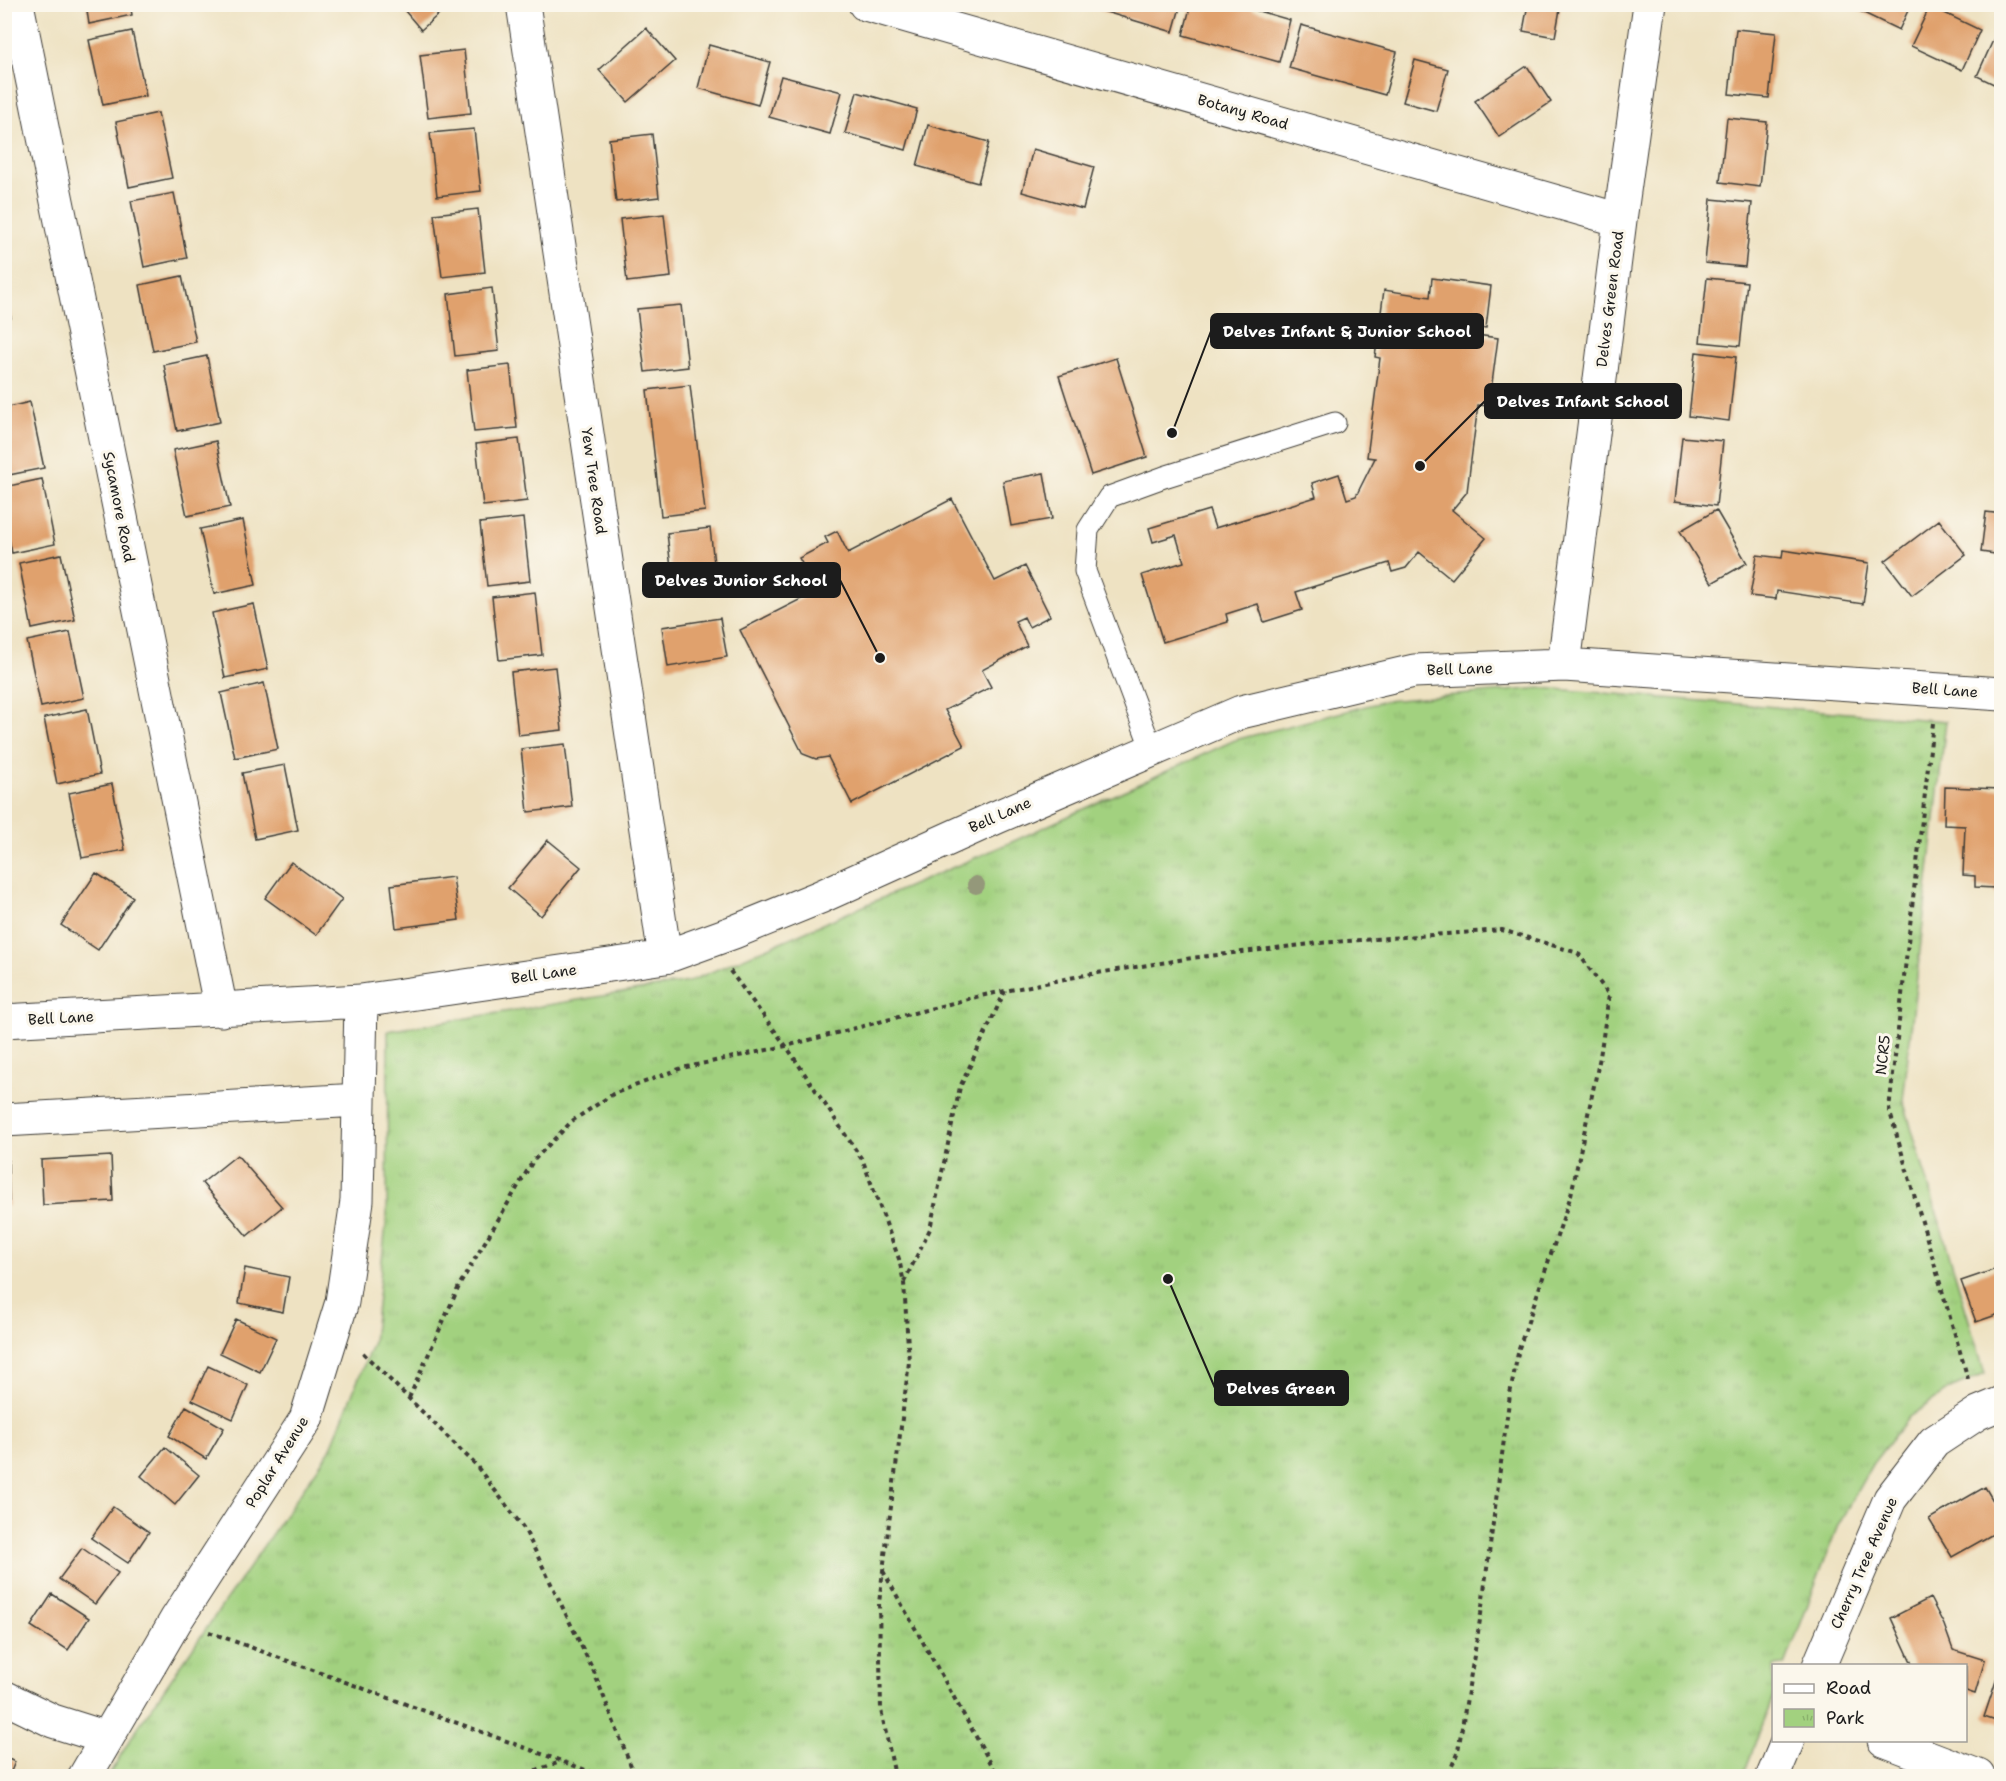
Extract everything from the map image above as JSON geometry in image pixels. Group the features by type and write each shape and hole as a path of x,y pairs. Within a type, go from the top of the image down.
{"street":[{"name":"Sycamore Road","path":"17,4 221,1010"},
{"name":"Yew Tree Road","path":"523,4 665,957"},
{"name":"Botany Road","path":"865,4 1620,220"},
{"name":"Delves Green Road","path":"1564,665 1620,220 1650,4"},
{"name":"Bell Lane","path":"4,1022 361,1001 665,957 820,897 997,817 1241,712 1414,670 1564,665 2001,694"},
{"name":"Poplar Avenue","path":"85,1776 176,1620 306,1419 342,1302 357,1201 361,1001"},
{"path":"4,1120 359,1100"},
{"name":"Cherry Tree Avenue","path":"1819,1664 1890,1499 1934,1443 1990,1408"},
{"path":"4,1696 52,1721 107,1738"},
{"path":"1773,1776 1787,1742"},
{"path":"1889,1742 1978,1776"}],"lane":[{"path":"1152,750 1085,571 1088,530 1109,497 1164,477 1335,423"}],"path":[{"name":"NCR5","path":"1937,689 1889,1109 1990,1408"},
{"path":"409,1398 466,1273 533,1161 572,1121 613,1094 682,1068 786,1046 1005,991 1085,975 1203,957 1319,943 1502,930 1578,953 1609,996 1600,1057 1571,1195 1519,1348 1509,1394 1479,1625 1458,1751 1448,1776"},
{"path":"708,942 786,1046 863,1161 899,1259 904,1283 909,1362 879,1603 880,1710 896,1776"},
{"path":"904,1283 930,1229 960,1087 1005,991"},
{"path":"335,1325 475,1464 525,1530 594,1672 635,1776"},
{"path":"883,1570 998,1776"},
{"path":"176,1620 602,1776"},
{"path":"518,1776 562,1762"}],"green space":[{"path":"1542,688 1946,721 1903,1100 1985,1374 1950,1389 1909,1417 1873,1463 1838,1525 1785,1664 1772,1664 1772,1700 1743,1776 108,1776 136,1730 330,1450 373,1342 387,1215 388,1031 688,982 1014,841 1235,740 1385,701"}],"building":[{"path":"86,4 130,4 132,15 89,24"},
{"path":"399,4 450,4 421,30"},
{"path":"1079,4 1181,4 1173,32"},
{"path":"1191,4 1234,4 1290,20 1279,62 1183,35"},
{"path":"1528,4 1561,4 1555,37 1523,31"},
{"path":"1845,4 1911,4 1899,30"},
{"path":"1930,6 1980,30 1962,70 1911,46"},
{"path":"1301,25 1397,52 1385,95 1289,68"},
{"path":"646,28 675,61 628,102 599,70"},
{"path":"1736,29 1776,33 1769,98 1729,94"},
{"path":"132,31 146,96 103,105 89,40"},
{"path":"1995,36 2002,39 2002,88 1977,76"},
{"path":"709,45 770,62 758,105 698,88"},
{"path":"464,50 471,113 428,118 420,55"},
{"path":"1415,60 1448,69 1436,111 1403,102"},
{"path":"1527,66 1551,102 1499,137 1475,101"},
{"path":"781,76 842,92 830,134 769,117"},
{"path":"857,92 917,109 906,150 845,133"},
{"path":"158,113 172,178 129,187 116,122"},
{"path":"1727,118 1767,122 1760,187 1720,182"},
{"path":"928,125 989,142 978,183 917,166"},
{"path":"474,129 481,191 437,196 430,133"},
{"path":"652,134 659,197 616,202 609,139"},
{"path":"1033,149 1094,167 1083,209 1022,192"},
{"path":"174,193 187,258 144,267 131,201"},
{"path":"1711,199 1752,203 1745,267 1705,263"},
{"path":"478,209 485,272 442,277 434,214"},
{"path":"664,214 671,277 627,282 620,219"},
{"path":"182,276 196,342 153,351 140,285"},
{"path":"1432,278 1491,286 1486,328 1478,327 1477,335 1498,338 1489,406 1478,405 1467,492 1452,510 1486,538 1452,579 1419,552 1406,568 1392,572 1389,563 1296,592 1302,610 1264,622 1258,604 1226,614 1228,622 1163,642 1142,575 1184,562 1176,535 1153,542 1149,528 1209,510 1215,528 1316,497 1312,483 1339,474 1347,499 1356,496 1375,458 1367,457 1380,358 1375,357 1384,290 1430,297"},
{"path":"1707,278 1747,282 1740,346 1700,342"},
{"path":"492,288 499,351 455,356 448,294"},
{"path":"4,291 11,318 4,320"},
{"path":"681,305 688,367 645,372 637,309"},
{"path":"1696,352 1736,357 1729,421 1689,416"},
{"path":"207,356 220,422 177,431 164,365"},
{"path":"1116,358 1147,457 1091,475 1059,376"},
{"path":"510,365 517,428 474,432 467,370"},
{"path":"690,385 705,511 661,516 647,390"},
{"path":"30,402 44,468 4,476 4,408"},
{"path":"1682,437 1723,441 1716,506 1675,501"},
{"path":"519,439 527,501 483,506 476,444"},
{"path":"216,441 230,507 187,516 173,450"},
{"path":"1044,473 1052,519 1011,526 1003,481"},
{"path":"42,479 55,544 12,553 4,515 4,487"},
{"path":"952,499 995,581 1025,566 1050,616 1029,627 1024,617 1015,621 1027,646 982,670 991,687 945,710 964,746 852,804 828,757 816,759 803,754 740,630 817,591 799,558 828,543 825,537 837,531 848,553"},
{"path":"1716,510 1747,563 1712,583 1680,531"},
{"path":"1986,512 2002,514 2002,555 1981,552"},
{"path":"523,518 530,581 487,586 480,523"},
{"path":"243,520 256,585 214,594 200,529"},
{"path":"1939,520 1966,555 1912,596 1885,561"},
{"path":"710,528 717,590 674,595 667,533"},
{"path":"1783,550 1869,563 1863,604 1777,591 1776,599 1750,596 1757,555 1782,558"},
{"path":"61,554 75,620 32,629 19,563"},
{"path":"535,592 542,655 499,660 492,597"},
{"path":"254,604 268,669 225,678 212,613"},
{"path":"720,618 727,657 668,667 662,627"},
{"path":"70,632 84,698 41,707 27,641"},
{"path":"555,667 562,730 518,735 511,672"},
{"path":"264,683 278,749 235,758 221,693"},
{"path":"87,709 100,774 57,784 44,718"},
{"path":"565,744 572,807 528,812 521,749"},
{"path":"285,765 298,830 255,839 242,773"},
{"path":"112,784 125,850 82,858 69,793"},
{"path":"1945,787 2002,789 2002,894 1995,893 1995,888 1975,887 1975,876 1963,875 1965,826 1944,825"},
{"path":"548,840 581,867 541,916 508,888"},
{"path":"291,862 342,899 316,935 265,898"},
{"path":"96,873 133,897 98,950 61,925"},
{"path":"453,877 459,920 396,928 391,885"},
{"path":"237,1155 282,1207 247,1236 202,1183"},
{"path":"111,1156 113,1201 43,1205 41,1160"},
{"path":"8,1161 9,1206 4,1207 4,1162"},
{"path":"2002,1267 2002,1313 1976,1322 1961,1281"},
{"path":"245,1268 289,1277 283,1312 239,1303"},
{"path":"236,1319 276,1338 260,1372 220,1353"},
{"path":"208,1366 248,1385 233,1419 192,1400"},
{"path":"186,1406 224,1428 206,1459 169,1436"},
{"path":"165,1447 199,1475 175,1505 141,1476"},
{"path":"1985,1487 2002,1516 2002,1529 1952,1557 1929,1519"},
{"path":"113,1507 149,1532 128,1563 91,1538"},
{"path":"82,1548 118,1573 95,1604 59,1579"},
{"path":"52,1594 89,1618 68,1650 31,1626"},
{"path":"1930,1598 1944,1625 1953,1650 1985,1660 1975,1694 1967,1691 1967,1664 1912,1664 1891,1618"},
{"path":"1998,1675 2002,1676 2002,1723 1984,1717"},
{"path":"4,1757 15,1762 9,1776 4,1776"}],"place":[{"name":"Delves Infant & Junior School","path":"1172,433"},
{"name":"Delves Infant School","path":"1420,466"},
{"name":"Delves Junior School","path":"880,658"},
{"name":"Delves Green","path":"1168,1279"}]}
